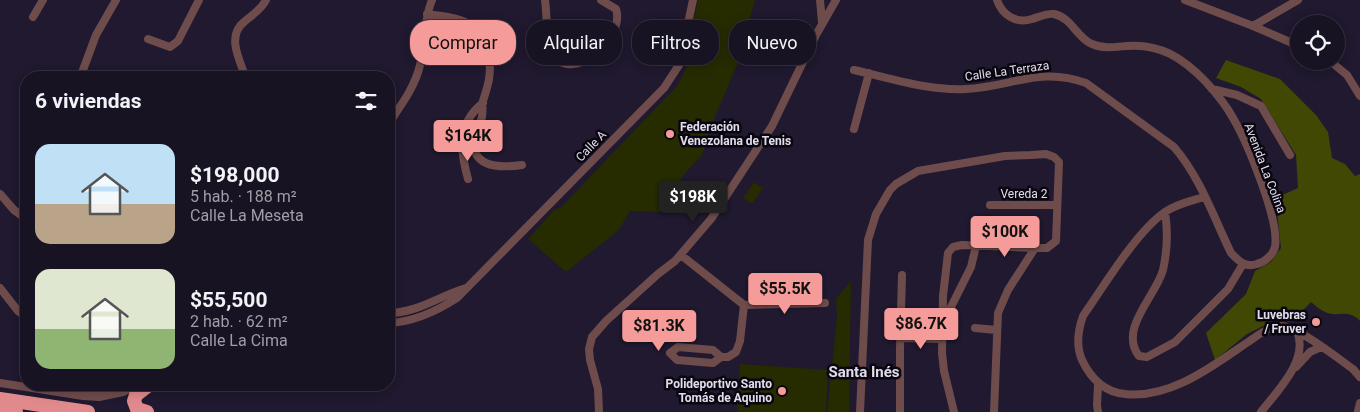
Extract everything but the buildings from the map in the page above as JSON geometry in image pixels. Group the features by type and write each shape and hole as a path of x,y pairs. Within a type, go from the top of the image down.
{"highway":[{"path":"141,391 136,395 134,401 137,409 147,412"},
{"path":"0,399 88,412"},
{"path":"0,410 16,412"}],"street":[{"path":"33,17 43,0"},
{"path":"83,71 96,35 116,0"},
{"path":"148,39 170,47 178,41 199,0"},
{"path":"244,71 235,45 235,38 241,24 260,9 266,0"},
{"path":"395,114 409,92 421,65 427,14 432,0"},
{"path":"545,0 552,51 560,60 573,65 595,55 614,32 618,20 616,9 601,0"},
{"name":"Calle A","path":"395,322 433,312 457,298 670,80 680,60 693,0"},
{"path":"820,0 822,24"},
{"path":"599,412 598,390 590,360 589,348 592,337 606,321 681,255 711,219 772,126 822,24 836,0"},
{"name":"Avenida La Colina","path":"997,0 1002,12 1015,19 1023,21 1052,14 1065,19 1086,41 1098,46 1148,46 1168,52 1193,68 1224,104 1241,133 1269,203 1275,247 1268,258 1255,265 1243,264"},
{"path":"1185,0 1290,42"},
{"path":"1253,26 1298,0"},
{"path":"427,14 451,18 469,24 483,37 489,67 489,79 474,143 475,153 481,160 489,164 504,166 522,165"},
{"name":"Calle La Terraza","path":"854,70 942,89 968,89 1047,75 1071,78 1086,83 1174,147 1185,162 1204,197"},
{"path":"1341,70 1347,75 1360,96"},
{"path":"854,129 869,73"},
{"path":"1212,89 1237,95 1262,106 1290,155"},
{"path":"468,179 463,160 462,140 474,110 482,103"},
{"path":"860,412 868,240 872,223 890,190 903,179 918,171 1006,156 1046,154 1054,157 1059,162 1056,241 1047,248 962,245 953,247 948,253 943,296 942,339 944,371 954,412"},
{"path":"0,194 20,214"},
{"path":"1165,212 1167,243 1163,270 1160,280 1141,312 1134,330 1133,344 1139,356 1147,357 1175,342 1228,289 1243,264 1231,253 1204,197 1188,201 1165,212 1151,223 1083,316 1080,326 1079,349 1086,368 1098,384 1121,394 1152,394 1178,385 1205,370 1269,328 1284,326 1297,330 1353,369 1360,377"},
{"name":"Vereda 2","path":"990,205 1058,205"},
{"path":"943,323 969,272 976,246"},
{"path":"994,412 998,313 1001,302 1035,248"},
{"path":"681,255 744,305 824,303"},
{"path":"900,412 902,275"},
{"name":"Calle A","path":"395,312 424,306 468,287"},
{"path":"0,288 20,312"},
{"path":"721,357 713,350 695,348 678,347 670,353 677,360 685,362 713,363 721,357 728,357 736,352 740,341 744,305"},
{"path":"975,328 996,330"},
{"path":"1290,372 1300,351 1297,330"},
{"path":"900,338 942,339"},
{"path":"1261,412 1290,372 1310,352 1321,347"},
{"path":"0,383 20,386"},
{"path":"1098,384 1098,412"},
{"path":"52,391 83,396 107,397 125,391"},
{"path":"58,392 93,391"},
{"path":"1359,411 1360,403"}],"green space":[{"name":"Federación Venezolana de Tenis","path":"698,0 755,0 749,20 729,20 729,65 737,65 716,114 702,155 681,178 662,212 630,211 619,230 566,272 528,239 554,210 561,207 677,86 687,65 719,65 719,20 694,20"},
{"path":"1226,60 1280,79 1316,115 1328,132 1332,158 1345,164 1355,176 1360,174 1360,321 1356,317 1347,314 1329,314 1311,302 1292,322 1275,320 1247,334 1215,360 1206,333 1246,294 1255,271 1271,262 1281,248 1277,211 1278,197 1298,188 1296,155 1261,99 1241,87 1216,78"},
{"path":"754,182 763,188 752,204 743,198"},
{"path":"851,281 849,412 827,412 837,316 836,299"},
{"name":"Polideportivo Santo Tomás de Aquino","path":"740,364 828,370 826,412 737,412"}],"place":[{"name":"Federación Venezolana de Tenis","path":"670,134"},
{"name":"Luvebras / Fruver","path":"1316,322"},
{"name":"Polideportivo Santo Tomás de Aquino","path":"782,391"}],"district":[{"name":"Santa Inés","path":"864,372"}]}
